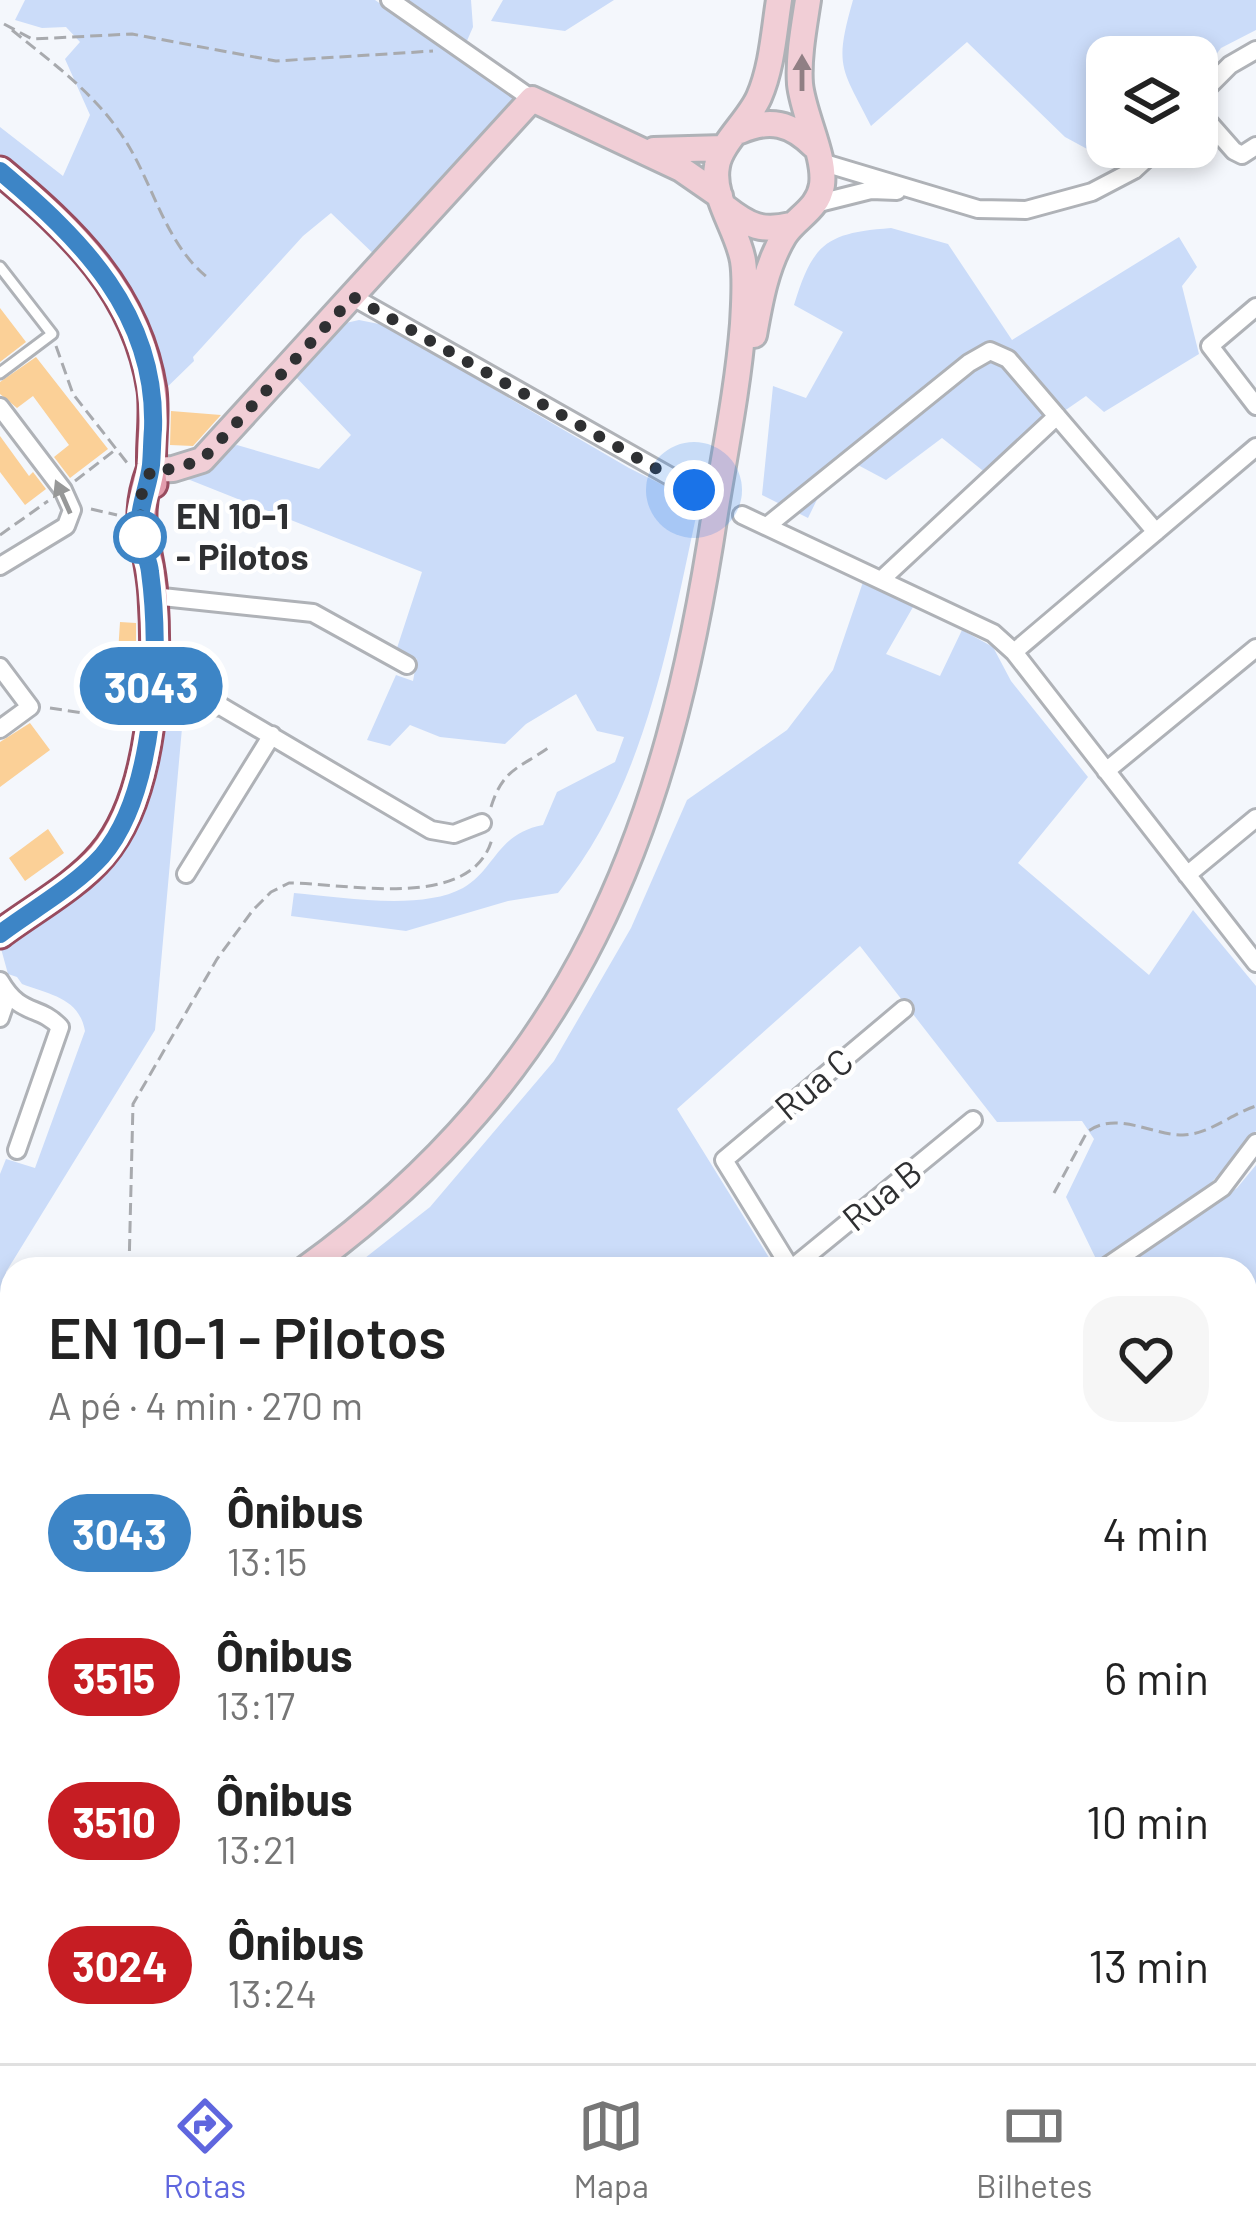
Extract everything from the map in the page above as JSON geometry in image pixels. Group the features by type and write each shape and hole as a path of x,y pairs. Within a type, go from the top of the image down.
{"main road":[{"path":"320,1257 391,1202 483,1106 562,996 625,875 648,814 682,697 743,324 743,262 716,165 759,97 770,64 779,0"},
{"path":"339,1257 427,1183 519,1078 568,1009 608,938 665,801 706,638 760,297 791,225 815,204 822,186 800,82 808,0"},
{"path":"143,471 202,460 532,99 682,169 750,226 771,230 791,225"},
{"path":"638,148 689,151 732,140 755,124 784,124 800,132 817,154"},
{"path":"0,171 86,248 131,324 152,392 143,471 154,497 149,709 130,807 110,845 81,875 0,934"}],"street":[{"path":"390,0 532,99"},
{"path":"1218,77 1256,50"},
{"path":"1218,133 1242,155 1256,146"},
{"path":"817,154 978,209 1026,210 1092,192 1136,168"},
{"path":"815,204 871,190 932,196"},
{"path":"353,297 694,490"},
{"path":"1256,307 1210,346 1256,406"},
{"path":"766,526 982,354 996,352 1008,358 1156,532"},
{"path":"0,407 63,490 72,510 66,526 4,556"},
{"path":"881,580 1057,416"},
{"path":"1014,652 1256,447"},
{"path":"742,515 993,633 1014,652 1256,962"},
{"path":"153,596 313,613 407,665"},
{"path":"1106,771 1256,648"},
{"path":"0,667 30,707 0,729"},
{"path":"149,709 222,706 430,830 454,834 482,823"},
{"path":"186,874 272,735"},
{"path":"1187,875 1256,818"},
{"path":"0,1018 4,988"},
{"path":"4,988 16,1005 56,1020 60,1027 17,1150"},
{"name":"Rua C","path":"724,1160 904,1009"},
{"name":"Rua B","path":"806,1257 973,1120"},
{"path":"1121,1257 1222,1188 1256,1143"},
{"name":"Rua B","path":"724,1160 784,1257"}],"lane":[{"path":"0,267 52,334 0,373"}],"path":[{"path":"208,278 176,245 145,176 111,121 90,95 4,24 32,38 132,34 276,62 462,49"},
{"path":"52,334 74,394 143,471"},
{"path":"72,510 98,509 133,520"},
{"path":"30,707 149,709"},
{"path":"129,1257 133,1104 217,959 253,910 271,892 289,883 414,889 440,885 483,861 493,838 490,827 482,823 509,770 548,748"},
{"path":"1054,1193 1087,1132 1096,1125 1112,1121 1183,1135 1216,1126 1256,1106"}],"shaded area":[{"path":"25,0 375,0 520,100 379,259 331,213 303,236 157,397 97,248 50,193 0,154 0,127 63,176 90,115 65,59 80,42 66,27 42,28 15,20"},
{"path":"400,0 471,0 473,27 466,43"},
{"path":"503,0 614,0 565,31 491,21"},
{"path":"853,0 1256,0 1256,30 1218,52 1218,36 1086,36 1086,148 1065,137 967,42 871,126 844,66"},
{"path":"891,228 948,244 1012,340 1179,237 1197,267 1182,286 1199,354 1104,412 1086,396 1057,416 992,478 942,438 886,480 856,464 829,475 808,518 762,495 773,386 806,398 843,332 794,305 808,268 825,245 851,233"},
{"path":"359,320 384,325 629,468 699,503 651,708 613,806 588,851 558,893 508,901 406,931 291,916 294,893 403,901 463,888 515,836 543,825 557,792 615,762 624,737 597,731 576,694 526,724 505,744 440,737 410,725 390,746 367,740 396,675 413,681 417,659 397,648 422,572 185,478 219,452 237,445 319,469 351,435 294,375 337,325"},
{"path":"863,582 913,607 886,654 940,676 962,630 993,647 1011,681 1088,777 1018,863 1149,975 1193,910 1256,986 1256,1131 1212,1182 1106,1257 1095,1257 1066,1197 1094,1139 1082,1121 997,1122 860,946 677,1109 769,1257 366,1257 430,1207 554,1061 631,928 687,800 787,730 833,670"},
{"path":"159,716 183,717 155,1030 15,1257 0,1257 0,1174 6,1159 35,1168 85,1031 70,1005 8,974 0,945 98,875"},
{"path":"1256,1165 1256,1257 1140,1257 1237,1188"}],"building":[{"path":"0,308 26,342 0,362"},
{"path":"36,357 108,449 70,478 54,457 69,445 33,396 17,408 0,394 0,382"},
{"path":"171,411 221,415 193,446 170,445"},
{"path":"0,436 29,476 33,472 46,489 25,505 0,472"},
{"path":"120,622 136,623 136,654 118,653"},
{"path":"30,723 50,750 0,787 0,742"},
{"path":"48,829 64,853 25,881 9,858"}],"bus line":[{"name":"3043","path":"0,171 86,248 112,286 145,362 153,422 151,470 141,496 140,537 150,566 154,634 147,739 140,775 118,833 81,875 0,934"}],"place":[{"name":"EN 10-1 - Pilotos","path":"140,537"}],"route":[{"path":"140,537 141,496 151,470 202,460 353,297 694,490"}]}
